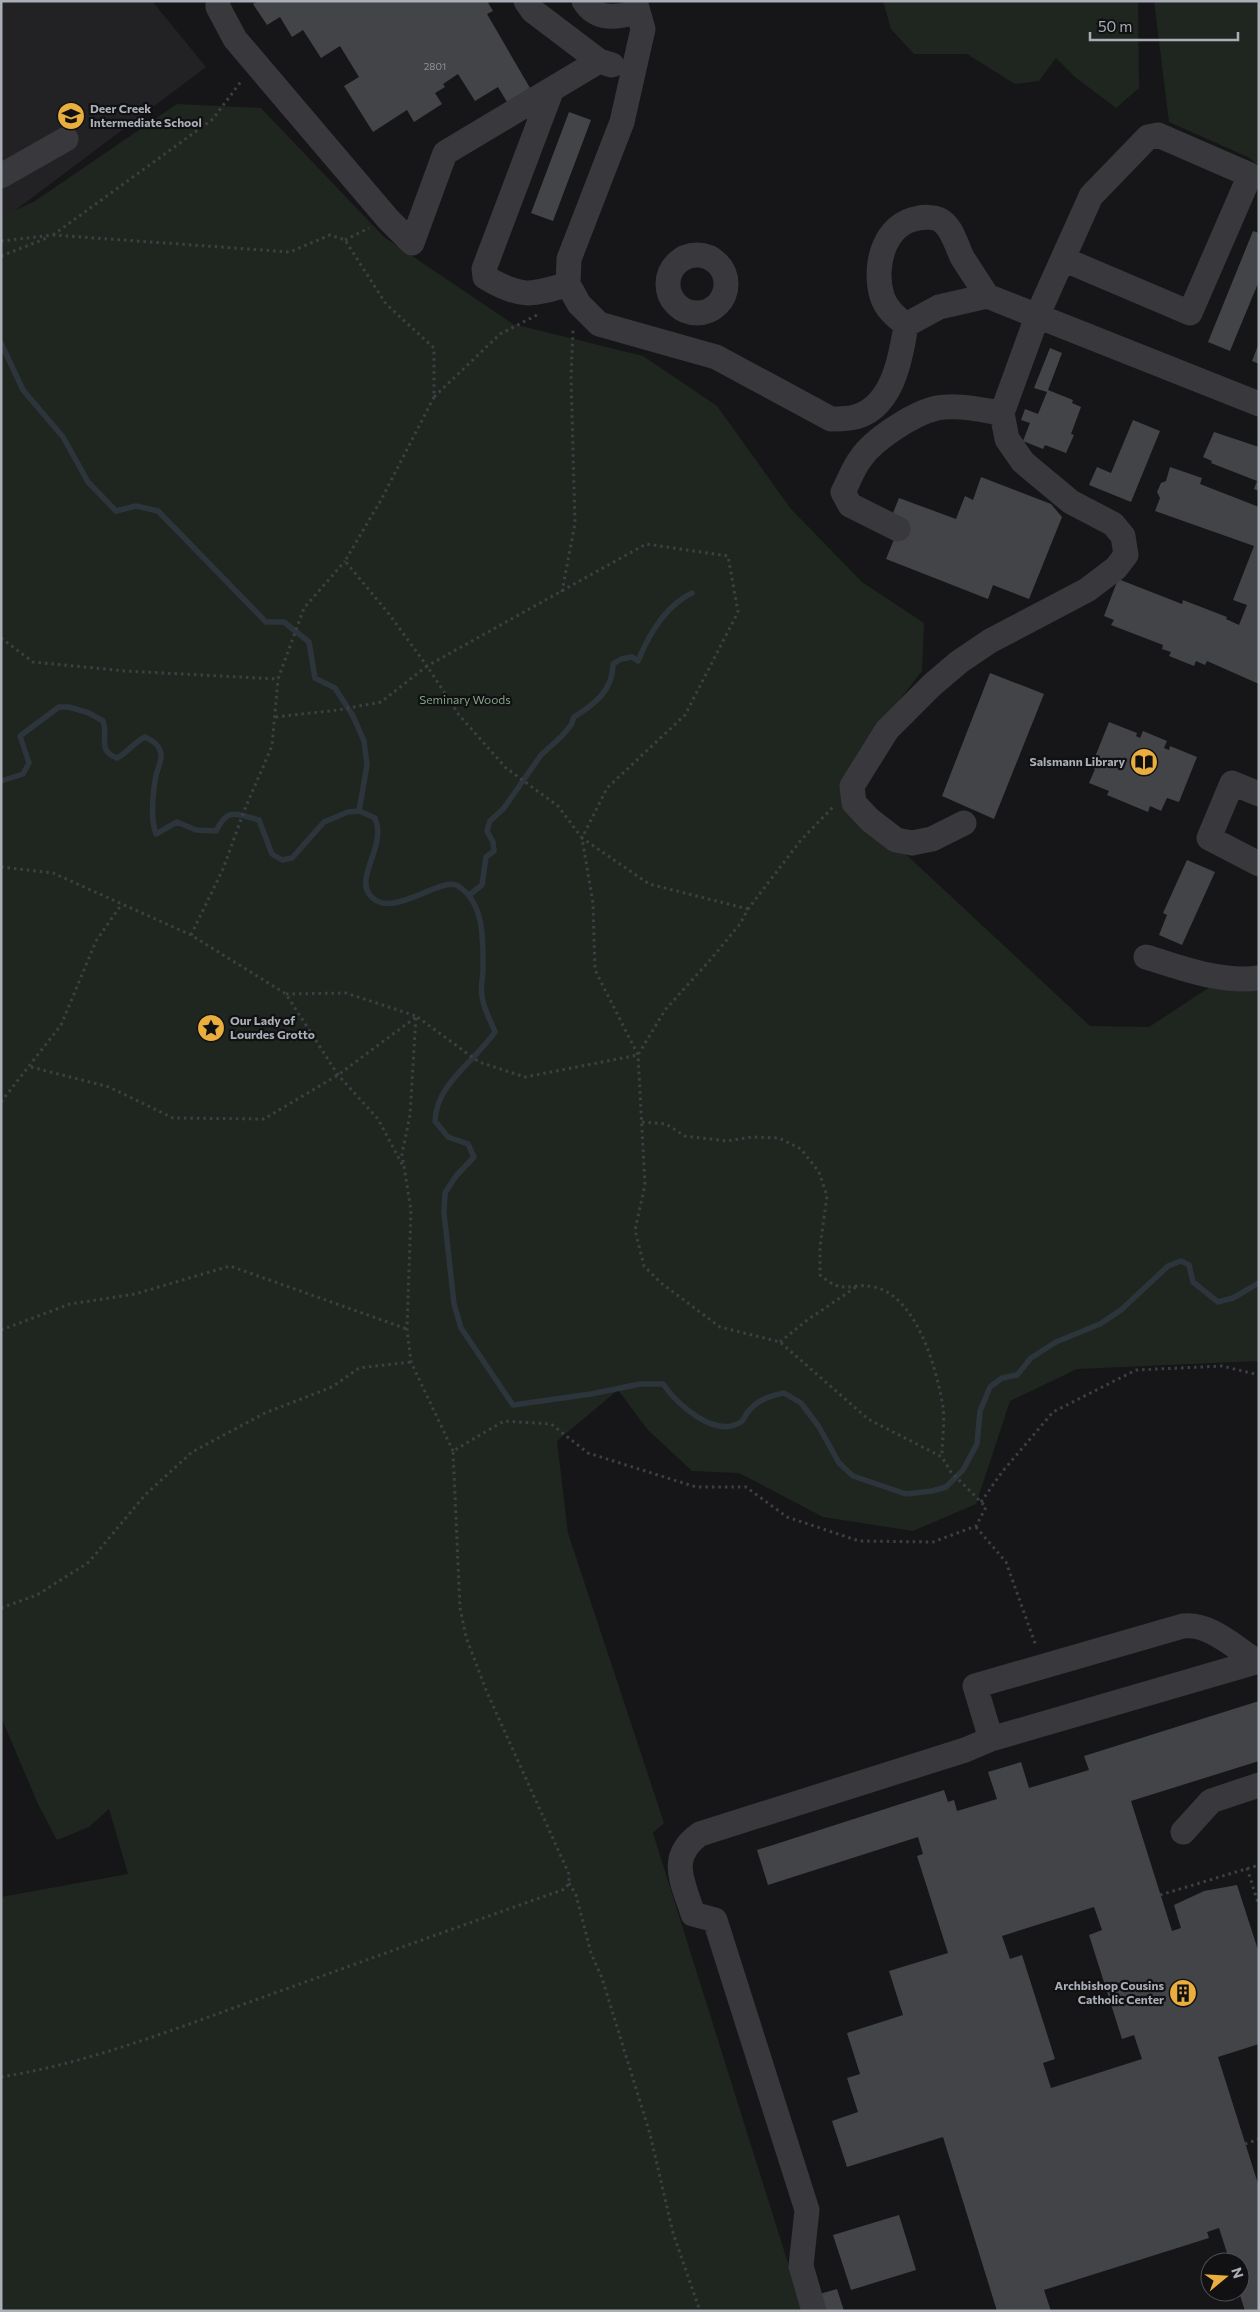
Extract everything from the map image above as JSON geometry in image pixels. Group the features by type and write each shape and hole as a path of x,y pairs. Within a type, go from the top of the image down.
{"lane":[{"path":"218,1 218,7 235,39 388,218 412,243 445,153 599,61"},
{"path":"526,1 532,11 599,61 634,70"},
{"path":"584,1 601,16 619,17 637,7 643,29 622,122 569,259 571,290 579,304 598,324 716,358 831,419 852,418 872,408 884,396 900,362 906,325"},
{"path":"552,89 484,269 485,277 520,294 548,290 571,290"},
{"path":"964,823 932,839 912,843 896,840 870,820 854,803 852,786 887,730 932,684 959,662 990,641 1087,590 1116,568 1126,555 1123,536 1113,524 1071,502 1023,462 1008,439 1002,413 1038,314 1091,196 1148,137 1158,135 1250,175 1190,313 1063,259"},
{"path":"1,176 66,139"},
{"path":"906,325 892,315 882,298 878,273 883,250 893,230 908,220 923,217 939,219 950,231 962,257 987,296"},
{"path":"906,325 939,307 987,296 1038,314 1259,404"},
{"path":"654,340 682,308"},
{"path":"898,529 850,504 843,492 861,457 888,432 924,412 938,408 962,408 1002,413"},
{"path":"1259,794 1232,783 1209,838 1259,864"},
{"path":"1146,957 1213,977 1238,981 1259,978"},
{"path":"990,1739 975,1686 1043,1666 1195,1624 1208,1629 1257,1661"},
{"path":"814,2311 801,2266 807,2210 715,1920 694,1914 679,1869 680,1856 688,1842 700,1834 965,1750 990,1739 1257,1661"},
{"path":"1183,1832 1211,1801 1259,1785"}],"path":[{"path":"1,256 53,235 213,119 255,62"},
{"path":"1,241 53,235 290,252 330,235 345,240 386,304 434,348 434,397"},
{"path":"562,592 575,523 571,378 571,290"},
{"path":"191,935 223,869 244,811 272,746 278,679 304,608 345,561 380,500 434,397 500,334 542,313"},
{"path":"275,717 338,710 380,702 427,666 646,544 728,556 738,612 685,715 607,788 582,838 593,903 595,970 638,1055 645,1186 635,1230 644,1266 661,1283 720,1327 780,1342 868,1419 942,1457 951,1472 986,1506 976,1526 933,1542 859,1541 787,1517 746,1487 696,1487 588,1453 551,1424 504,1421 453,1452"},
{"path":"345,561 389,614 427,666 459,715 513,773 558,806 582,838 649,884 748,909"},
{"path":"1,638 33,662 125,671 278,679"},
{"path":"286,994 346,993 416,1016 479,1062 526,1077 638,1055 665,1010 740,924 748,909 802,840 852,786"},
{"path":"1,867 53,873 191,935 286,994 338,1075 378,1119 404,1170"},
{"path":"1,1102 61,1025 96,940 121,905"},
{"path":"30,1067 109,1087 173,1118 264,1119 338,1075 416,1016"},
{"path":"416,1016 410,1115 402,1154 411,1210 407,1329 412,1362 453,1452 460,1608 466,1637 486,1690 569,1874 569,1883 576,1895 591,1952 602,1978 650,2134 673,2233 700,2311"},
{"path":"642,1122 666,1124 685,1136 726,1141 752,1137 779,1138 802,1149 819,1172 827,1196 820,1247 820,1275 834,1286 874,1287 896,1298 920,1328 943,1408 942,1457"},
{"path":"1,1330 70,1304 135,1294 230,1266 407,1329"},
{"path":"780,1342 806,1321 856,1287"},
{"path":"1,1608 37,1594 89,1562 145,1495 192,1452 265,1413 332,1387 359,1368 412,1362"},
{"path":"981,1502 1002,1472 1053,1412 1136,1370 1222,1366 1259,1375"},
{"path":"976,1526 1006,1562 1043,1666"},
{"path":"1160,1895 1259,1865"},
{"path":"1247,1868 1259,1906"},
{"path":"1,2077 24,2074 117,2048 212,2016 565,1889 569,1883"},
{"path":"1245,2144 1259,2139"}],"shaded area":[{"name":"Deer Creek Intermediate School","path":"1,1 152,1 206,67 1,221"}],"green space":[{"path":"883,1 1138,1 1139,88 1116,108 1075,77 1056,58 1039,81 1015,84 967,54 914,54 891,29"},
{"path":"1154,1 1259,1 1259,166 1248,157 1169,122"},
{"name":"Seminary Woods","path":"177,104 261,108 384,237 513,324 643,356 717,406 791,509 862,582 924,623 922,671 859,752 868,819 1090,1026 1149,1027 1219,981 1259,988 1259,1361 1077,1369 1010,1401 976,1504 913,1531 823,1517 739,1473 692,1471 648,1430 618,1390 557,1441 568,1533 664,1823 653,1833 803,2311 1,2311 1,1897 128,1874 109,1809 89,1827 57,1840 38,1804 1,1717 1,217 35,201"}],"building":[{"path":"257,1 487,1 493,11 487,14 530,88 507,102 498,87 475,101 458,74 443,84 445,87 435,93 442,104 414,122 407,110 373,132 344,86 359,77 340,46 321,58 303,30 292,37 280,17 267,25 253,4"},
{"path":"569,112 591,120 553,221 531,213"},
{"path":"1253,231 1259,233 1259,281 1230,351 1208,342"},
{"path":"1259,343 1259,364 1252,361"},
{"path":"1050,348 1062,353 1048,390 1073,400 1072,403 1081,407 1071,434 1074,435 1066,453 1045,445 1043,449 1023,441 1030,423 1021,420 1025,409 1038,414 1047,392 1034,388"},
{"path":"1133,420 1160,431 1131,502 1089,485 1097,467 1111,473"},
{"path":"1214,432 1259,447 1259,491 1254,489 1257,481 1211,463 1212,461 1203,457"},
{"path":"1170,467 1202,478 1200,484 1259,507 1259,684 1207,661 1205,665 1196,661 1194,666 1169,656 1171,652 1162,649 1163,645 1111,625 1114,620 1104,616 1118,579 1182,604 1183,600 1227,617 1226,619 1239,625 1247,605 1233,600 1254,546 1155,511 1160,498 1157,492 1161,483 1166,481"},
{"path":"981,477 1051,504 1062,517 1029,599 993,585 988,599 886,559 901,522 891,518 899,498 956,519 965,496 973,500"},
{"path":"990,673 1044,694 994,819 942,796"},
{"name":"Salsmann Library","path":"1109,722 1137,733 1136,736 1140,738 1143,731 1167,741 1164,748 1169,750 1170,746 1197,757 1179,802 1167,798 1161,811 1150,806 1148,812 1107,795 1109,791 1089,783 1095,769 1091,767"},
{"path":"1187,860 1215,872 1182,945 1159,935 1167,915 1163,913"},
{"name":"Archbishop Cousins Catholic Center","path":"1259,1701 1259,1761 1131,1801 1172,1931 1181,1928 1174,1905 1204,1891 1237,1885 1259,1953 1259,2044 1218,2057 1259,2187 1259,2311 1245,2311 1242,2302 1250,2302 1250,2252 1227,2252 1219,2228 1207,2232 1209,2238 1044,2290 1051,2311 997,2311 943,2137 847,2167 832,2121 858,2112 847,2078 860,2074 847,2033 903,2015 889,1971 948,1953 917,1856 923,1854 918,1837 768,1885 757,1850 944,1790 948,1802 954,1800 957,1811 997,1799 988,1772 1021,1762 1029,1788 1089,1770 1084,1756","holes":["1094,1907 1102,1930 1089,1935 1122,2039 1134,2035 1142,2059 1051,2088 1043,2063 1055,2059 1022,1955 1010,1959 1002,1936"]},
{"path":"899,2215 916,2270 851,2290 833,2235"},
{"path":"837,2289 844,2311 821,2311 816,2295"}],"waterway":[{"path":"1,343 23,390 63,437 88,482 116,511 136,506 158,511 266,622 284,622 309,642 315,678 335,688 353,716 364,741 367,765 359,811"},
{"path":"469,895 482,885 486,857 494,851 493,842 487,831 490,821 504,808 541,755 562,736 571,725 574,717 596,701 606,689 610,681 613,664 621,659 632,657 638,661 647,641 666,613 692,593"},
{"path":"1,781 23,774 29,763 20,736 59,707 69,707 89,713 103,721 105,747 111,755 117,758 145,737 159,747 161,759 156,775 153,805 153,820 156,834 177,822 196,830 216,831 220,823 229,815 238,815 259,820 272,854 282,860 292,858 324,822 348,812 359,811 375,818 378,828 375,849 366,878 369,894 378,902 401,901 450,884 458,886 467,893 478,912 481,924 483,947 481,993 495,1032 449,1084 437,1108 435,1121 448,1137 468,1144 474,1157 456,1176 445,1193 444,1213 454,1304 461,1328 513,1405 591,1394 640,1384 663,1384 677,1401 698,1417 709,1423 731,1426 742,1421 747,1413 759,1402 768,1397 784,1393 801,1403 819,1427 839,1463 853,1476 906,1494 932,1491 946,1487 963,1470 977,1444 980,1411 990,1387 1002,1378 1017,1375 1031,1358 1056,1342 1100,1324 1121,1310 1168,1266 1181,1261 1189,1265 1193,1282 1218,1302 1233,1298 1259,1283"}],"place":[{"name":"Deer Creek Intermediate School","path":"71,116"},
{"name":"Salsmann Library","path":"1144,762"},
{"name":"Our Lady of Lourdes Grotto","path":"211,1028"},
{"name":"Archbishop Cousins Catholic Center","path":"1183,1993"}]}
